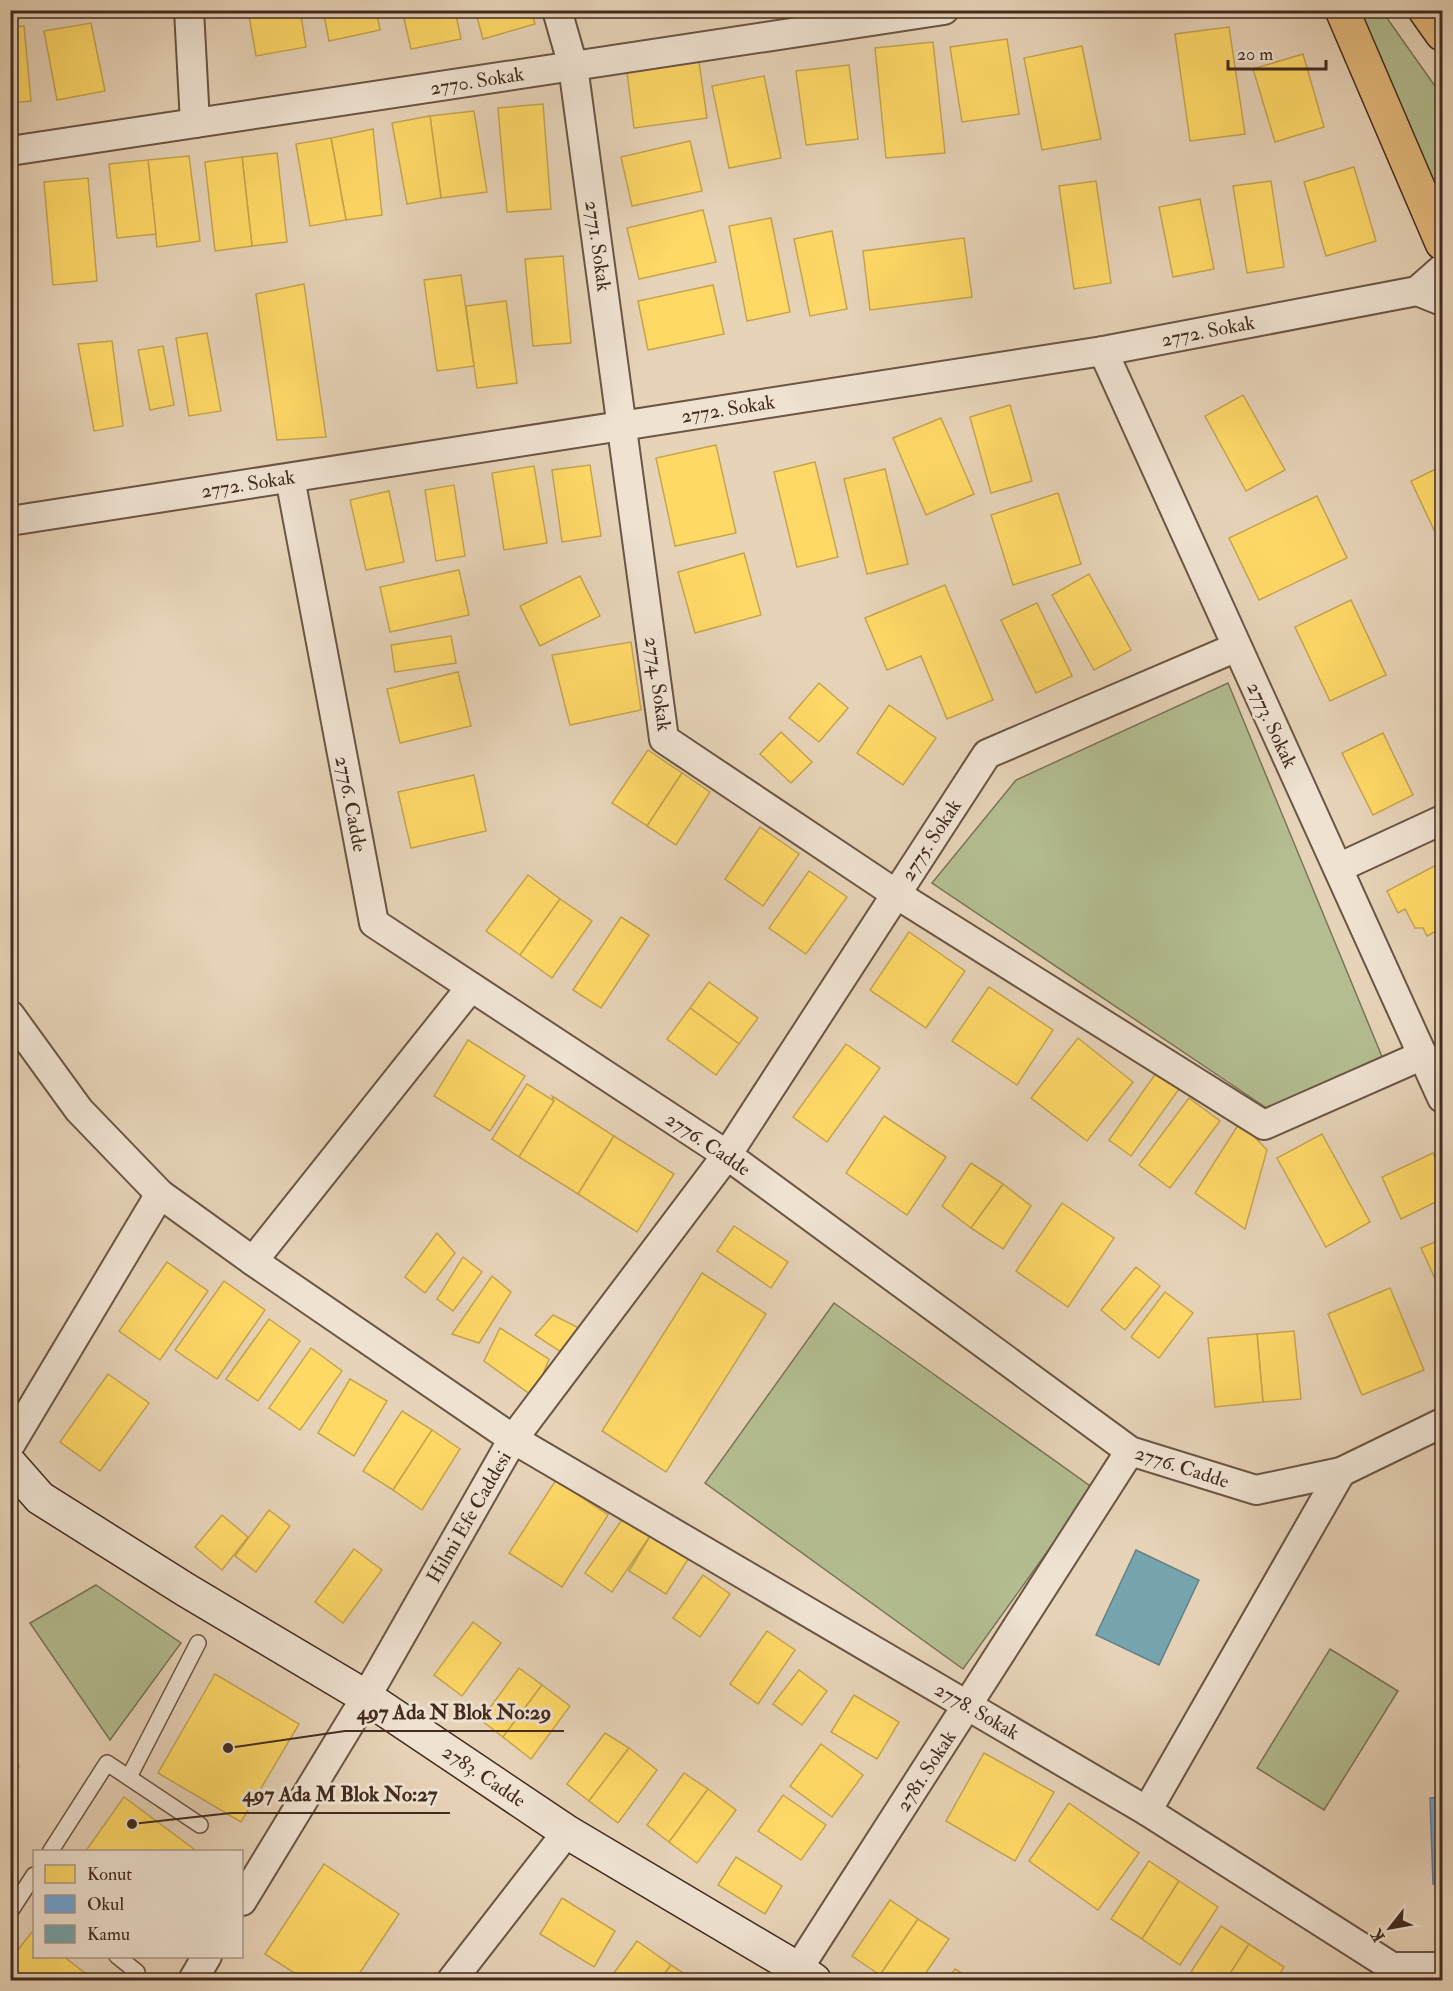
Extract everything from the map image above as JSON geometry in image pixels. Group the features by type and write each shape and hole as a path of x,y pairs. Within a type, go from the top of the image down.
{"main road":[{"path":"1342,10 1443,243"},
{"path":"1425,10 1443,34"},
{"name":"2783. Cadde","path":"10,1464 40,1498 186,1590 366,1698 567,1832 806,1975"}],"street":[{"path":"189,10 195,123"},
{"name":"2771. Sokak","path":"557,10 573,66 623,426"},
{"name":"2770. Sokak","path":"10,151 944,10"},
{"path":"1430,296 1443,269"},
{"name":"2772. Sokak","path":"10,521 1103,351 1430,296"},
{"name":"2773. Sokak","path":"1103,351 1443,1098"},
{"name":"2774. Sokak","path":"623,426 664,739 896,894 1264,1125 1423,1055"},
{"name":"2776. Cadde","path":"290,478 374,923 727,1155 1130,1451 1256,1491 1341,1472 1443,1423"},
{"name":"2775. Sokak","path":"727,1155 987,754 1237,647"},
{"path":"1338,868 1443,820"},
{"path":"253,1261 471,987"},
{"name":"2778. Sokak","path":"10,1015 79,1110 160,1194 253,1261 513,1439 1147,1811 1391,1974 1443,1967"},
{"name":"Hilmi Efe Caddesi","path":"243,1899 366,1698 513,1439 727,1155"},
{"path":"10,1445 160,1194"},
{"name":"2781. Sokak","path":"806,1975 968,1705 1130,1451"},
{"path":"1147,1811 1341,1472"},
{"path":"452,1980 567,1832"},
{"path":"193,1980 206,1958"}],"lane":[{"path":"129,1777 198,1643"},
{"path":"51,1850 107,1763 200,1825"},
{"path":"20,1900 33,1877"},
{"path":"120,1958 138,1972"}],"green space":[{"path":"1353,11 1382,11 1442,96 1442,198 1435,204"},
{"path":"1228,683 1383,1059 1271,1111 932,883 1016,780"},
{"path":"834,1303 1093,1488 963,1669 705,1483"},
{"path":"96,1585 181,1643 110,1740 30,1623"},
{"path":"1330,1649 1398,1691 1324,1810 1257,1768"}],"building: Konut":[{"path":"248,10 300,10 306,47 256,56"},
{"path":"323,10 376,10 380,30 329,41"},
{"path":"402,10 455,10 461,39 411,49"},
{"path":"475,10 531,10 535,24 483,39"},
{"path":"91,23 105,91 57,100 44,31"},
{"path":"24,26 31,101 10,103 10,27"},
{"path":"1229,27 1245,134 1190,141 1175,34"},
{"path":"1007,39 1019,114 962,122 950,47"},
{"path":"933,42 945,153 886,158 875,48"},
{"path":"1082,46 1101,139 1042,150 1024,58"},
{"path":"1303,54 1324,127 1275,142 1253,69"},
{"path":"699,62 707,118 634,128 627,72"},
{"path":"849,65 858,139 806,145 796,71"},
{"path":"764,76 781,158 729,168 712,86"},
{"path":"543,104 551,209 507,212 498,108"},
{"path":"474,111 487,192 441,198 430,116"},
{"path":"430,116 441,198 407,204 392,123"},
{"path":"373,129 382,215 346,220 331,138"},
{"path":"331,138 346,220 310,226 296,144"},
{"path":"690,141 702,191 632,206 621,157"},
{"path":"277,153 287,242 252,246 242,157"},
{"path":"189,156 200,241 157,247 148,160"},
{"path":"242,157 252,246 215,251 205,162"},
{"path":"148,160 156,234 117,238 109,164"},
{"path":"1354,167 1376,241 1326,256 1304,182"},
{"path":"88,178 97,281 53,285 44,182"},
{"path":"1096,181 1111,283 1074,289 1059,186"},
{"path":"1271,181 1284,267 1247,273 1233,186"},
{"path":"1200,199 1214,269 1173,277 1159,207"},
{"path":"703,210 716,262 639,279 627,228"},
{"path":"771,218 790,312 747,321 729,226"},
{"path":"832,231 847,309 810,316 794,239"},
{"path":"964,238 972,297 870,310 863,251"},
{"path":"563,256 571,343 533,346 525,259"},
{"path":"461,275 474,366 437,371 424,280"},
{"path":"304,284 326,437 277,440 256,294"},
{"path":"713,285 724,334 648,350 638,301"},
{"path":"506,301 517,383 477,388 466,306"},
{"path":"207,333 221,411 189,416 176,338"},
{"path":"112,341 123,426 94,431 78,344"},
{"path":"163,346 174,405 150,410 138,350"},
{"path":"1243,395 1285,470 1246,491 1205,416"},
{"path":"1010,405 1032,481 991,493 970,417"},
{"path":"941,418 974,494 926,515 893,438"},
{"path":"10,429 16,463 10,464"},
{"path":"716,445 736,533 675,546 656,458"},
{"path":"815,462 838,557 797,567 774,472"},
{"path":"590,465 601,536 562,542 552,470"},
{"path":"534,466 547,543 504,550 492,473"},
{"path":"1442,466 1442,547 1411,481"},
{"path":"885,469 908,564 867,574 844,479"},
{"path":"454,485 465,556 436,561 425,490"},
{"path":"389,491 404,562 366,570 350,500"},
{"path":"1058,493 1081,564 1013,585 991,515"},
{"path":"1317,496 1347,558 1259,600 1229,538"},
{"path":"744,553 761,615 695,633 678,572"},
{"path":"459,570 469,615 390,632 380,587"},
{"path":"1089,574 1131,650 1094,670 1052,595"},
{"path":"580,576 600,616 540,646 520,606"},
{"path":"945,585 993,700 947,719 921,656 887,670 865,618"},
{"path":"1351,600 1386,675 1330,701 1295,627"},
{"path":"1037,603 1072,676 1036,693 1001,620"},
{"path":"451,636 456,663 395,672 391,645"},
{"path":"631,642 641,710 570,725 552,655"},
{"path":"458,672 471,726 400,743 387,689"},
{"path":"819,683 848,708 819,742 789,718"},
{"path":"889,705 936,738 903,785 857,753"},
{"path":"781,732 812,762 791,783 760,754"},
{"path":"1383,733 1413,795 1373,815 1342,753"},
{"path":"648,750 682,773 647,826 612,803"},
{"path":"682,773 710,792 676,845 647,826"},
{"path":"474,775 486,831 411,848 398,792"},
{"path":"760,827 799,854 763,906 725,879"},
{"path":"1442,862 1442,928 1427,936 1423,928 1415,928 1405,909 1398,913 1387,891"},
{"path":"809,871 847,897 806,954 769,928"},
{"path":"528,875 560,899 520,955 486,931"},
{"path":"560,899 592,921 552,978 520,955"},
{"path":"621,917 649,935 601,1008 573,990"},
{"path":"909,932 965,971 926,1028 870,990"},
{"path":"709,982 758,1018 739,1044 690,1008"},
{"path":"989,987 1053,1030 1017,1085 952,1041"},
{"path":"690,1008 739,1044 716,1075 667,1039"},
{"path":"1078,1038 1133,1082 1087,1141 1031,1098"},
{"path":"468,1040 525,1076 490,1131 434,1096"},
{"path":"846,1044 880,1068 827,1142 793,1117"},
{"path":"1156,1073 1179,1089 1131,1156 1109,1140"},
{"path":"527,1084 554,1101 519,1157 492,1139"},
{"path":"552,1096 614,1136 578,1194 519,1157 554,1101"},
{"path":"1189,1098 1220,1121 1170,1188 1139,1165"},
{"path":"884,1116 946,1157 907,1215 846,1173"},
{"path":"1240,1122 1267,1150 1245,1229 1195,1193"},
{"path":"1322,1134 1370,1222 1326,1247 1277,1158"},
{"path":"614,1136 674,1174 637,1232 578,1194"},
{"path":"1433,1153 1442,1173 1442,1199 1401,1219 1382,1177"},
{"path":"971,1163 1003,1184 971,1228 942,1206"},
{"path":"1003,1184 1031,1206 1003,1249 971,1228"},
{"path":"1062,1203 1114,1238 1068,1307 1016,1271"},
{"path":"734,1226 788,1262 771,1288 717,1251"},
{"path":"437,1233 455,1253 425,1293 405,1277"},
{"path":"1442,1239 1442,1280 1437,1283 1421,1248"},
{"path":"463,1257 482,1272 453,1311 437,1299"},
{"path":"167,1262 208,1291 160,1360 119,1331"},
{"path":"1136,1267 1160,1286 1125,1330 1101,1310"},
{"path":"702,1273 766,1314 666,1472 602,1431"},
{"path":"492,1276 511,1292 479,1343 452,1334"},
{"path":"224,1281 265,1310 217,1379 175,1350"},
{"path":"1390,1288 1424,1370 1362,1395 1328,1314"},
{"path":"1165,1292 1193,1313 1159,1358 1131,1337"},
{"path":"1442,1300 1442,1317 1435,1303"},
{"path":"553,1315 581,1329 561,1352 535,1335"},
{"path":"269,1319 300,1341 258,1401 226,1379"},
{"path":"500,1328 549,1359 534,1397 484,1361"},
{"path":"1294,1331 1301,1399 1263,1402 1257,1334"},
{"path":"1257,1334 1263,1402 1215,1407 1208,1338"},
{"path":"311,1348 342,1371 300,1430 269,1408"},
{"path":"108,1374 149,1403 100,1471 60,1442"},
{"path":"350,1379 387,1401 354,1456 318,1433"},
{"path":"402,1411 432,1430 393,1490 363,1471"},
{"path":"432,1430 460,1449 422,1510 393,1490"},
{"path":"556,1480 608,1515 562,1587 509,1553"},
{"path":"269,1510 290,1526 256,1572 235,1556"},
{"path":"626,1514 652,1533 612,1592 585,1573"},
{"path":"222,1515 248,1537 222,1570 195,1547"},
{"path":"652,1533 690,1556 666,1594 629,1571"},
{"path":"354,1549 382,1570 343,1623 315,1602"},
{"path":"703,1575 730,1594 700,1637 673,1618"},
{"path":"473,1622 501,1643 462,1696 434,1675"},
{"path":"767,1631 795,1650 758,1704 730,1684"},
{"path":"519,1668 542,1685 503,1737 481,1720"},
{"path":"799,1670 827,1691 802,1725 773,1704"},
{"path":"215,1674 299,1724 241,1822 158,1773"},
{"path":"542,1685 570,1706 531,1759 503,1737"},
{"path":"854,1695 899,1722 877,1759 831,1732"},
{"path":"10,1733 19,1767 10,1768"},
{"path":"605,1733 629,1748 589,1801 567,1784"},
{"path":"821,1744 863,1775 832,1817 790,1786"},
{"path":"629,1748 657,1770 618,1823 589,1801"},
{"path":"984,1753 1054,1792 1015,1861 946,1821"},
{"path":"684,1773 708,1789 669,1842 647,1825"},
{"path":"708,1789 736,1810 697,1863 669,1842"},
{"path":"783,1795 826,1825 801,1860 758,1831"},
{"path":"124,1797 195,1850 86,1850"},
{"path":"1069,1803 1139,1853 1098,1910 1029,1861"},
{"path":"736,1857 782,1886 765,1914 718,1885"},
{"path":"1149,1861 1179,1881 1142,1939 1111,1919"},
{"path":"324,1864 399,1914 355,1980 305,1980 265,1954"},
{"path":"1179,1881 1218,1907 1180,1965 1142,1939"},
{"path":"562,1898 615,1931 594,1967 540,1934"},
{"path":"890,1900 918,1919 880,1975 852,1956"},
{"path":"918,1919 949,1939 921,1980 889,1980 880,1975"},
{"path":"1221,1926 1249,1944 1226,1980 1204,1980 1191,1972"},
{"path":"32,1932 33,1958 66,1958 94,1980 10,1980 10,1960"},
{"path":"637,1941 671,1965 660,1980 609,1980"},
{"path":"1249,1944 1284,1967 1276,1980 1226,1980"},
{"path":"671,1965 694,1980 660,1980"},
{"path":"955,1969 973,1980 947,1980"}],"building: Okul":[{"path":"1442,1797 1442,1884 1433,1884 1430,1798"}],"building: Kamu":[{"path":"1136,1550 1199,1580 1159,1665 1096,1635"}],"place":[{"name":"497 Ada N Blok No:29","path":"228,1748"},
{"name":"497 Ada M Blok No:27","path":"132,1824"}]}
